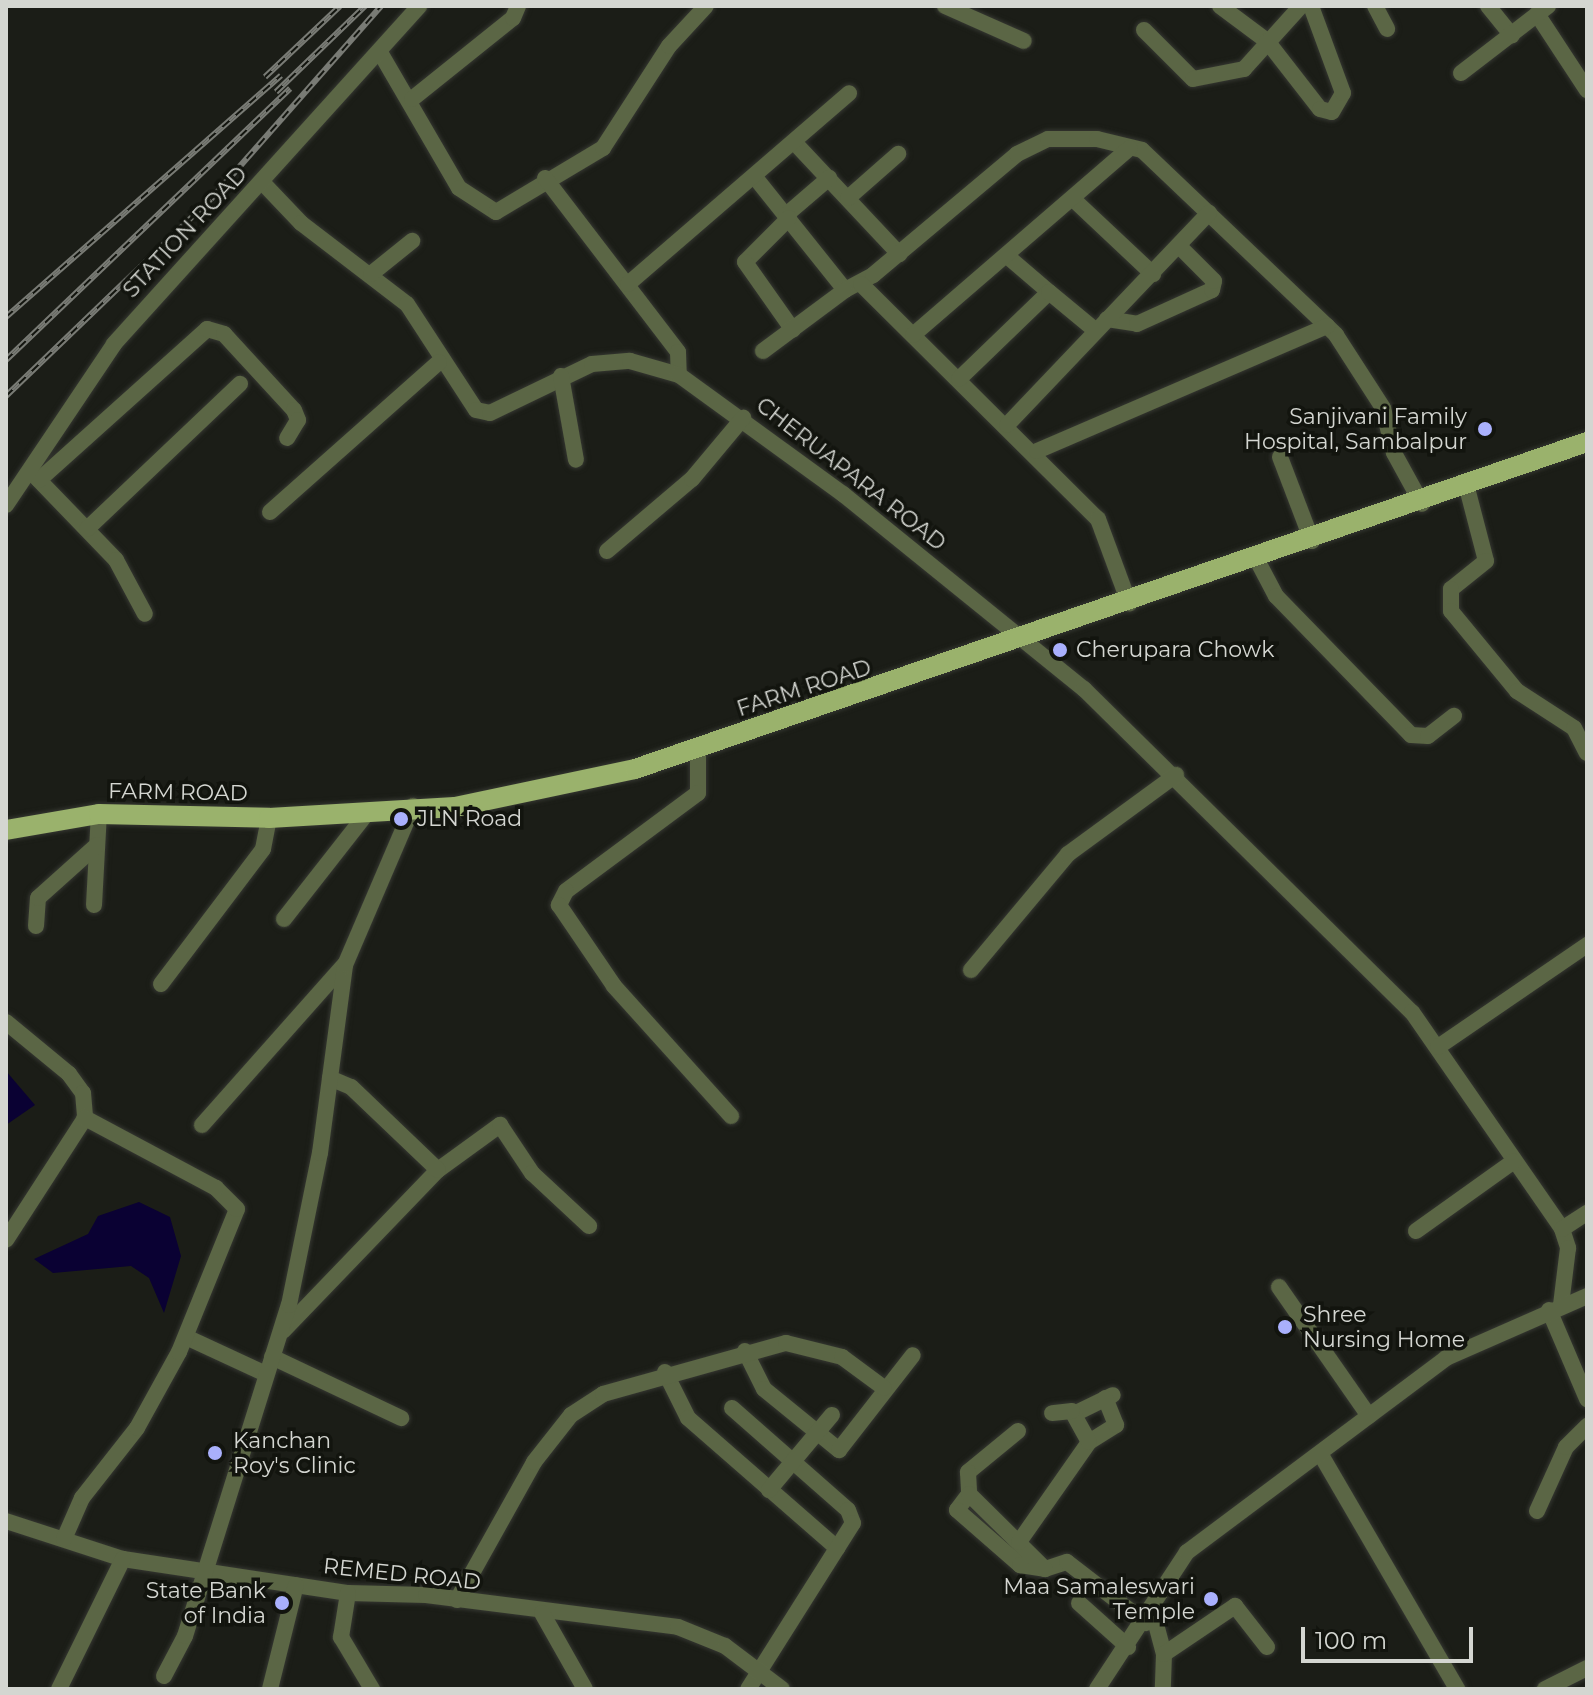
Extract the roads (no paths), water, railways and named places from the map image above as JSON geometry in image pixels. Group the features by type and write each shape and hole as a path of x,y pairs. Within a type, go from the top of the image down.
{"main road":[{"name":"FARM ROAD","path":"6,830 99,814 269,818 413,806 455,807 698,747 1422,504 1587,442"}],"street":[{"name":"STATION ROAD","path":"6,505 36,477 114,344 381,54 419,6"},
{"path":"412,99 513,18 518,6"},
{"path":"381,54 412,99 444,167 486,209 511,207 545,178 603,148 669,46 706,6"},
{"path":"945,6 1024,41"},
{"path":"1220,6 1267,41 1320,109 1339,107 1343,93 1311,6"},
{"path":"1144,30 1193,79 1244,69 1301,6"},
{"path":"1375,6 1387,29"},
{"path":"1488,6 1512,36"},
{"path":"1461,73 1543,10 1587,90"},
{"path":"628,284 849,93"},
{"path":"763,351 845,290 861,284 1017,154 1048,139 1130,148 1158,160 1327,326 1383,408 1394,453 1422,504"},
{"path":"794,142 899,254"},
{"path":"913,335 1130,148"},
{"path":"848,198 898,154"},
{"path":"754,176 845,290"},
{"path":"545,178 678,352 679,375"},
{"path":"793,330 745,262 829,178"},
{"name":"CHERUAPARA ROAD","path":"262,182 301,223 371,274 417,316 439,362 476,410 490,413 561,376 630,361 679,375 743,418 1024,638 1176,775 1371,968 1438,1047 1562,1229"},
{"path":"1073,199 1153,274"},
{"path":"1007,425 1209,213"},
{"path":"371,274 412,241"},
{"path":"1007,256 1049,292 1101,325 1137,324 1212,290 1214,281 1179,246"},
{"path":"861,284 1037,451 1105,529 1129,603"},
{"path":"959,379 1049,292"},
{"path":"1037,451 1327,326"},
{"path":"145,614 116,560 36,477 207,329 224,334 294,410 298,420 287,438"},
{"path":"270,512 439,362"},
{"path":"561,376 576,460"},
{"path":"87,529 240,384"},
{"path":"607,551 692,479 743,418"},
{"path":"1280,457 1312,541"},
{"path":"1467,488 1486,561 1451,589 1451,611 1517,691 1574,728 1587,753"},
{"path":"1257,560 1276,596 1411,735 1428,736 1454,716"},
{"path":"698,747 698,793 566,891 559,905 614,986 731,1116"},
{"path":"971,970 1068,854 1176,775"},
{"path":"164,1676 206,1571 281,1333 330,1078 345,965 413,806"},
{"path":"284,919 368,812"},
{"path":"94,905 99,814"},
{"path":"161,984 263,849 269,818"},
{"path":"36,926 38,898 97,845"},
{"path":"1438,1047 1587,945"},
{"path":"202,1125 345,965"},
{"path":"6,1022 69,1074 83,1093 85,1118 6,1240"},
{"path":"330,1078 351,1087 438,1170"},
{"path":"64,1539 186,1337 237,1209 165,1157 85,1118"},
{"path":"281,1333 438,1170 500,1125 532,1173 589,1226"},
{"path":"1416,1231 1514,1161"},
{"path":"1587,1213 1562,1229 1568,1248 1555,1307 1587,1399"},
{"path":"1279,1287 1369,1416"},
{"path":"1097,1689 1149,1618 1187,1552 1468,1344 1587,1296"},
{"path":"186,1337 266,1374"},
{"path":"457,1600 505,1508 571,1415 603,1394 665,1372 745,1351 809,1344 884,1388"},
{"path":"745,1351 757,1381 815,1433 839,1450 884,1388 913,1355"},
{"path":"272,1357 401,1418"},
{"path":"665,1372 688,1418 837,1548"},
{"path":"1019,1542 1089,1442 1116,1425 1110,1396 1074,1414 1052,1413"},
{"path":"732,1408 794,1459 852,1516 837,1548 748,1689"},
{"path":"1074,1414 1089,1442"},
{"path":"769,1490 832,1415"},
{"path":"1537,1511 1566,1447 1587,1426"},
{"path":"1018,1431 968,1472 969,1494 1045,1569"},
{"path":"1321,1455 1457,1689"},
{"path":"969,1494 958,1505 961,1517 1011,1560 1045,1569 1067,1562 1149,1618 1164,1654 1163,1689"},
{"name":"REMED ROAD","path":"6,1521 123,1559 348,1593 457,1600 542,1613 678,1627 762,1671 782,1689"},
{"path":"59,1689 123,1559"},
{"path":"270,1689 296,1585"},
{"path":"348,1593 341,1637 372,1689"},
{"path":"1079,1603 1128,1647"},
{"path":"1164,1654 1235,1606 1267,1647"},
{"path":"542,1613 585,1689"},
{"path":"1545,1689 1587,1668"}],"railway":[{"path":"265,77 340,6"},
{"path":"276,92 365,6"},
{"path":"6,396 211,199 381,6"},
{"path":"6,317 281,75"},
{"path":"6,360 290,89"}],"place":[{"name":"Sanjivani Family Hospital, Sambalpur","path":"1485,429"},
{"name":"Cherupara Chowk","path":"1060,650"},
{"name":"JLN Road","path":"401,819"},
{"name":"Shree Nursing Home","path":"1285,1327"},
{"name":"Kanchan Roy's Clinic","path":"215,1453"},
{"name":"Maa Samaleswari Temple","path":"1211,1599"},
{"name":"State Bank of India","path":"282,1603"}]}
